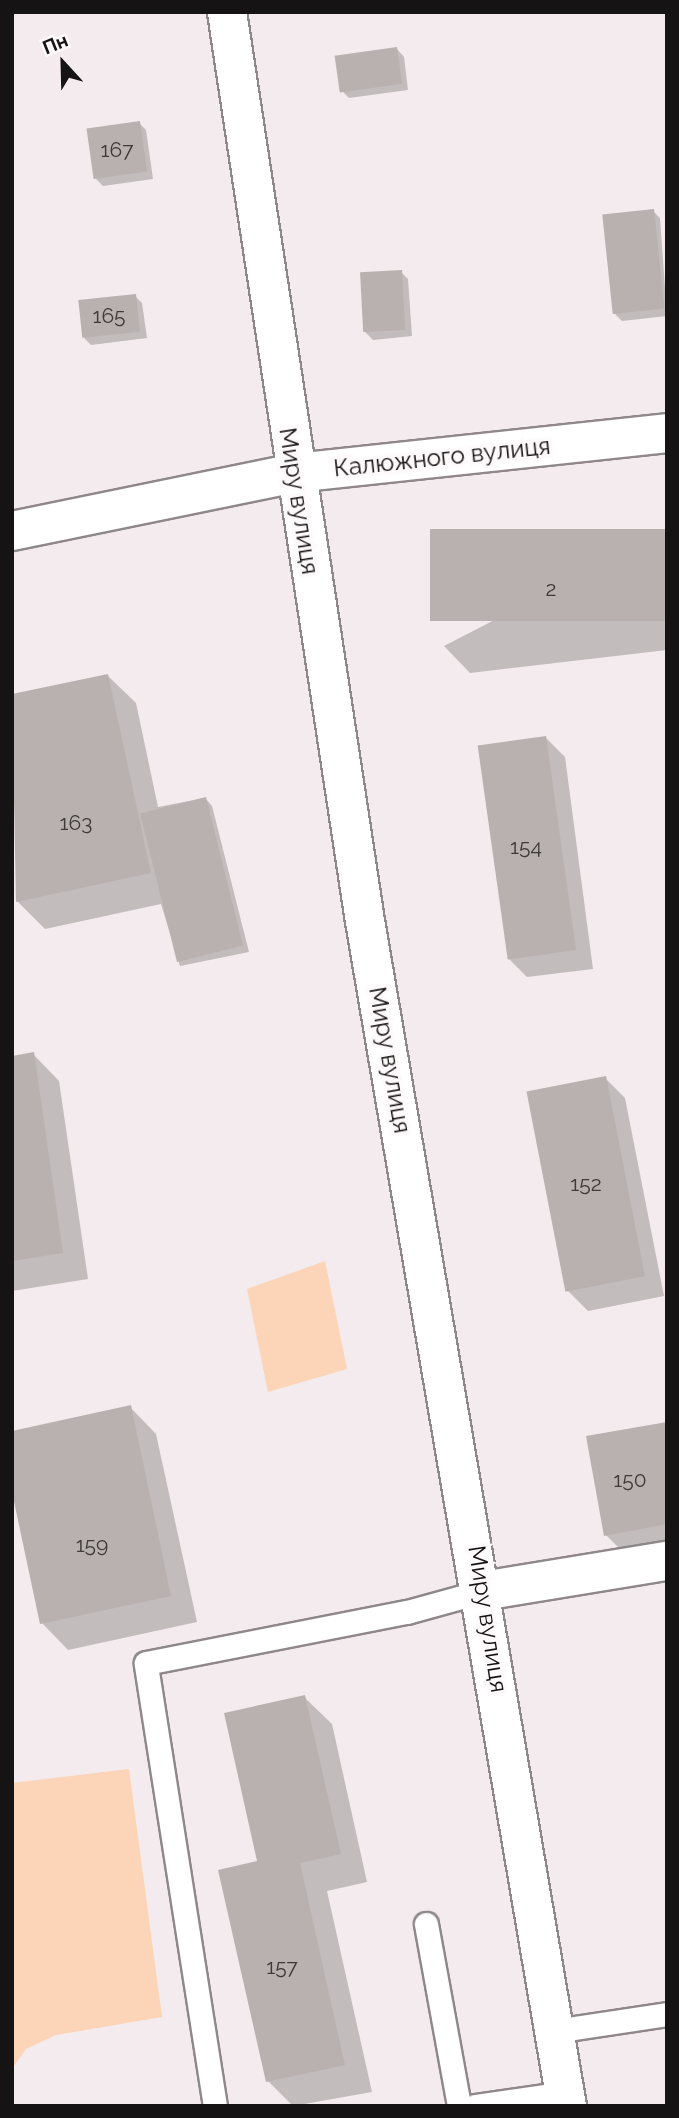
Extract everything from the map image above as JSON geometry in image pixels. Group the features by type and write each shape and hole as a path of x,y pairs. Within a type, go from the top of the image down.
{"street":[{"name":"Миру вулиця","path":"227,12 294,473 566,2099"},
{"name":"Калюжного вулиця","path":"12,531 294,473 667,433"},
{"path":"483,1591 667,1561"}],"lane":[{"path":"215,2106 146,1663 407,1612 483,1591"},
{"path":"426,1924 459,2106"},
{"path":"555,2031 667,2014"},
{"path":"475,2106 566,2099"}],"shaded area":[{"path":"325,1261 347,1369 268,1392 247,1289"},
{"path":"129,1769 162,2017 56,2035 26,2049 12,2069 12,1783"}],"building":[{"path":"397,47 402,84 340,92 335,56"},
{"path":"140,121 147,172 94,179 87,129"},
{"path":"654,209 664,308 613,314 602,214"},
{"path":"402,270 405,330 363,332 360,272"},
{"path":"136,294 140,332 82,338 78,300"},
{"path":"430,529 667,529 667,621 430,621"},
{"path":"108,674 151,873 16,902 12,694"},
{"path":"546,736 576,950 508,960 478,746"},
{"path":"206,797 243,945 177,962 140,813"},
{"path":"34,1052 63,1253 12,1261 12,1056"},
{"path":"606,1076 645,1276 565,1292 526,1091"},
{"path":"131,1405 171,1596 40,1624 12,1492 12,1431"},
{"path":"667,1422 667,1524 604,1536 586,1436"},
{"path":"305,1695 341,1854 300,1863 345,2065 266,2082 218,1870 257,1861 224,1713"}]}
